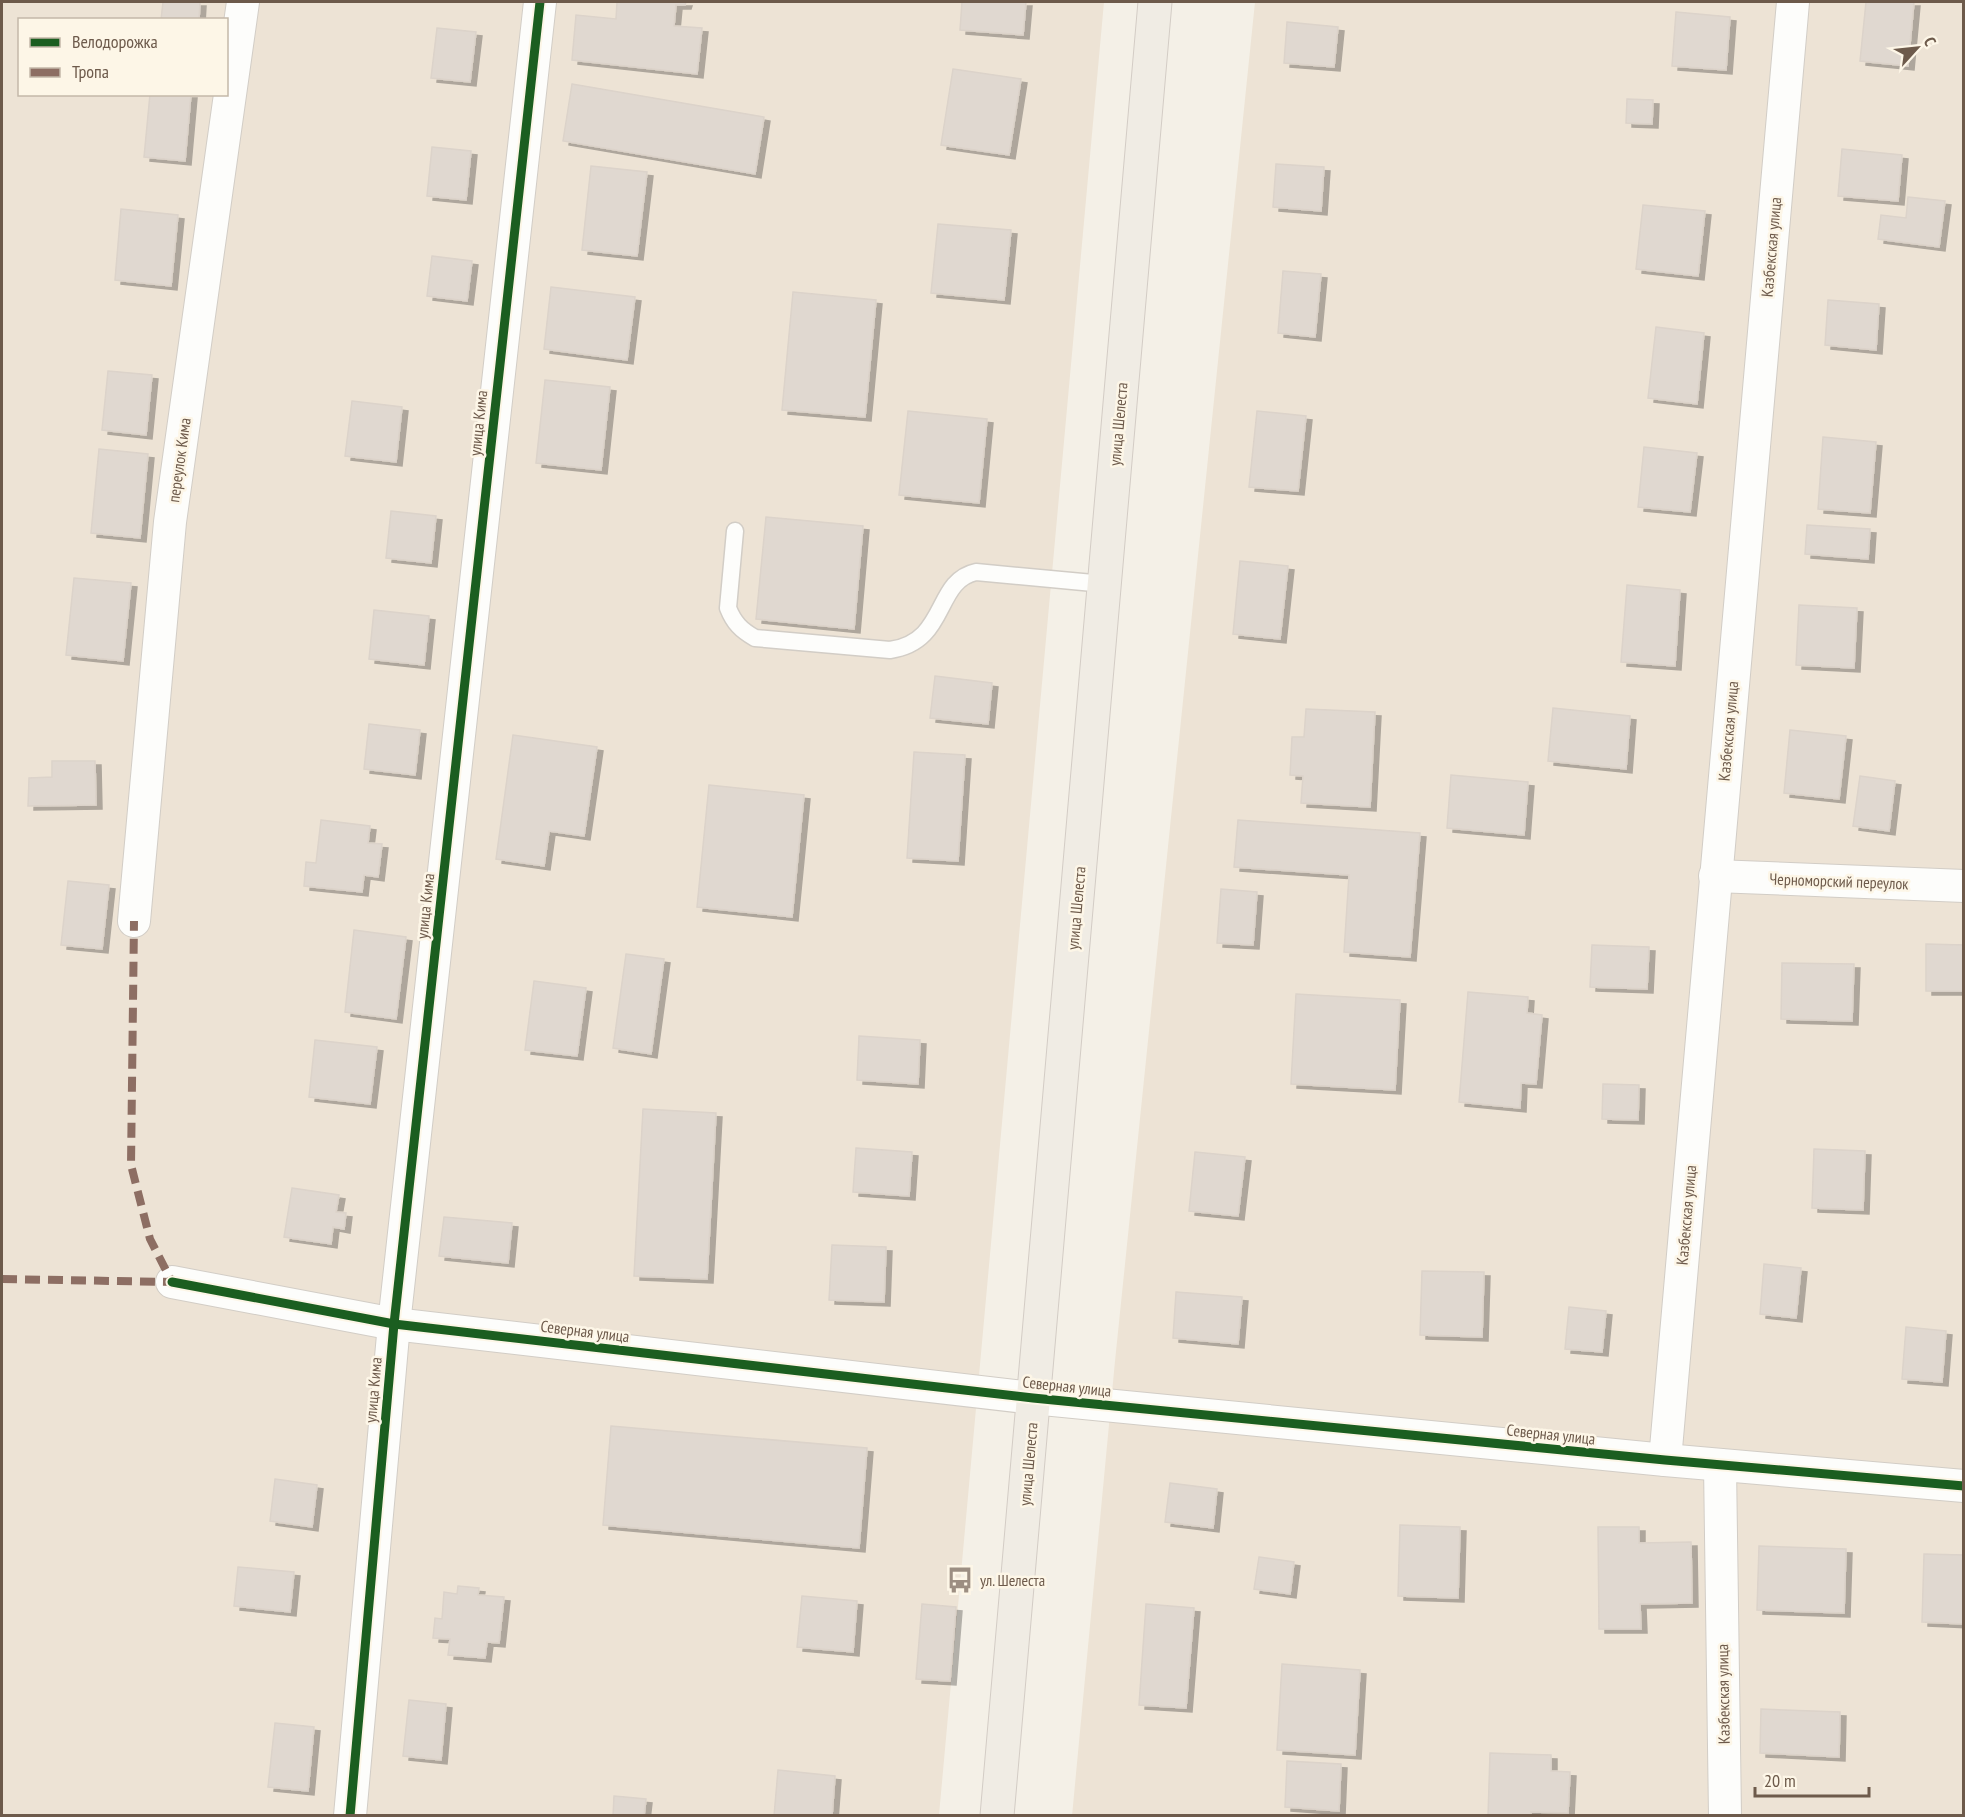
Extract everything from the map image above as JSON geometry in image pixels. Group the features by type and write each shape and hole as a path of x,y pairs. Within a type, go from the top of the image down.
{"main road":[{"name":"улица Шелеста","path":"997,1815 1155,2"}],"street":[{"name":"переулок Кима","path":"134,921 170,522 243,2"},
{"name":"улица Кима","path":"350,1815 394,1324 540,2"},
{"name":"Казбекская улица","path":"1665,1460 1793,2"},
{"name":"Черноморский переулок","path":"1715,876 1964,886"},
{"name":"Северная улица","path":"172,1282 394,1324 1033,1398 1720,1466 1964,1486"},
{"name":"Казбекская улица","path":"1720,1466 1725,1815"}],"lane":[{"path":"735,531 728,608 733,620 741,630 755,638 890,650 903,648 915,643 928,631 953,587 966,574 976,572 1104,584"}],"shaded area":[{"path":"2,2 1104,2 939,1815 2,1816"},
{"path":"1255,2 1963,2 1963,1815 1072,1816 1115,1361"}],"building":[{"path":"163,2 200,2 199,18 161,18"},
{"path":"617,2 686,2 685,5 676,5 674,26 702,28 697,74 572,60 576,15 616,19"},
{"path":"962,2 1026,2 1023,35 960,30"},
{"path":"1866,2 1914,2 1908,66 1860,61"},
{"path":"1676,12 1730,17 1726,70 1672,66"},
{"path":"1287,22 1338,27 1334,67 1284,63"},
{"path":"437,28 476,32 470,82 431,78"},
{"path":"953,69 1021,79 1009,155 941,145"},
{"path":"572,84 764,117 755,174 563,141"},
{"path":"150,96 191,96 185,161 144,157"},
{"path":"1627,99 1653,100 1652,124 1626,123"},
{"path":"432,147 471,151 466,200 427,196"},
{"path":"1842,149 1902,155 1898,201 1838,196"},
{"path":"1276,164 1324,167 1321,211 1273,207"},
{"path":"591,166 647,172 637,256 582,250"},
{"path":"1908,197 1945,201 1939,247 1878,239 1881,215 1906,218"},
{"path":"1643,205 1705,211 1698,276 1636,269"},
{"path":"121,209 178,215 171,286 115,280"},
{"path":"938,224 1011,230 1004,300 931,293"},
{"path":"432,256 472,261 467,301 427,296"},
{"path":"1283,271 1321,274 1315,337 1278,333"},
{"path":"551,287 635,297 627,360 544,349"},
{"path":"793,292 876,300 865,417 782,410"},
{"path":"1828,300 1879,304 1876,350 1825,345"},
{"path":"1656,327 1704,333 1697,404 1648,398"},
{"path":"108,371 152,375 146,435 102,430"},
{"path":"545,380 610,387 601,470 536,463"},
{"path":"352,401 402,407 396,462 345,456"},
{"path":"908,411 987,419 979,503 899,495"},
{"path":"1257,411 1306,416 1298,491 1249,487"},
{"path":"1823,437 1876,442 1870,513 1818,509"},
{"path":"1644,447 1697,453 1690,512 1638,507"},
{"path":"99,449 148,454 140,538 91,533"},
{"path":"391,511 436,516 431,563 386,558"},
{"path":"766,517 863,526 854,629 756,619"},
{"path":"1807,525 1870,529 1868,559 1805,554"},
{"path":"1240,561 1288,566 1280,639 1233,634"},
{"path":"74,578 131,583 123,661 66,655"},
{"path":"1627,585 1680,590 1675,666 1621,662"},
{"path":"1799,605 1857,608 1854,668 1796,665"},
{"path":"374,610 429,616 424,665 369,659"},
{"path":"935,676 992,683 988,724 930,718"},
{"path":"1553,708 1630,716 1626,769 1548,761"},
{"path":"1306,709 1375,712 1370,807 1301,803 1303,776 1290,775 1292,737 1304,737"},
{"path":"369,724 420,730 415,775 364,769"},
{"path":"1790,730 1846,736 1839,799 1784,793"},
{"path":"513,735 597,747 584,836 549,831 544,866 496,859"},
{"path":"914,752 965,755 958,861 907,858"},
{"path":"52,761 95,761 96,805 28,806 29,778 52,777"},
{"path":"1451,775 1528,782 1524,835 1447,828"},
{"path":"1860,776 1895,781 1889,831 1853,826"},
{"path":"709,785 804,795 792,917 697,907"},
{"path":"321,820 370,826 368,843 382,844 378,877 364,875 362,892 304,886 306,862 316,863"},
{"path":"1238,820 1420,833 1410,957 1344,952 1349,875 1234,867"},
{"path":"68,881 109,885 102,949 61,945"},
{"path":"1221,889 1257,892 1253,945 1217,943"},
{"path":"354,930 406,937 396,1019 345,1012"},
{"path":"1926,944 1964,945 1964,991 1926,991"},
{"path":"1592,945 1649,947 1647,989 1590,987"},
{"path":"626,954 664,959 651,1054 613,1048"},
{"path":"1782,963 1854,964 1852,1021 1781,1019"},
{"path":"534,981 586,988 577,1056 525,1050"},
{"path":"1468,992 1528,997 1527,1013 1542,1015 1536,1084 1521,1083 1520,1108 1459,1102"},
{"path":"1296,994 1400,1000 1395,1090 1291,1084"},
{"path":"859,1036 920,1040 918,1084 857,1080"},
{"path":"315,1040 377,1047 370,1104 309,1097"},
{"path":"1603,1084 1639,1085 1638,1120 1602,1119"},
{"path":"643,1109 716,1113 707,1279 634,1276"},
{"path":"856,1148 912,1152 909,1196 853,1192"},
{"path":"1814,1149 1865,1151 1863,1210 1812,1208"},
{"path":"1195,1152 1245,1157 1238,1216 1189,1211"},
{"path":"292,1188 339,1195 336,1212 346,1213 344,1229 333,1227 331,1244 284,1237"},
{"path":"444,1217 512,1223 508,1263 439,1256"},
{"path":"832,1245 886,1247 884,1302 829,1300"},
{"path":"1764,1264 1801,1268 1796,1318 1760,1314"},
{"path":"1422,1271 1484,1272 1482,1337 1420,1335"},
{"path":"1176,1292 1242,1297 1238,1344 1173,1338"},
{"path":"1569,1307 1606,1311 1602,1352 1565,1349"},
{"path":"1906,1327 1946,1331 1942,1382 1902,1379"},
{"path":"611,1426 867,1448 859,1548 603,1525"},
{"path":"275,1479 317,1485 312,1527 270,1521"},
{"path":"1170,1483 1217,1489 1213,1528 1165,1522"},
{"path":"1400,1525 1460,1527 1458,1598 1398,1596"},
{"path":"1598,1527 1639,1527 1639,1543 1691,1542 1692,1603 1640,1604 1641,1629 1599,1629"},
{"path":"1759,1546 1846,1549 1844,1613 1757,1610"},
{"path":"1924,1554 1964,1555 1964,1624 1922,1622"},
{"path":"1259,1557 1294,1562 1290,1594 1254,1589"},
{"path":"238,1567 294,1572 290,1612 234,1606"},
{"path":"458,1586 479,1588 478,1595 504,1597 499,1643 487,1642 485,1658 448,1655 450,1639 433,1638 435,1618 442,1619 444,1592 457,1594"},
{"path":"802,1596 857,1601 853,1652 797,1647"},
{"path":"922,1604 956,1607 950,1681 916,1679"},
{"path":"1146,1604 1194,1608 1186,1708 1139,1705"},
{"path":"1282,1664 1360,1670 1355,1755 1277,1750"},
{"path":"409,1700 446,1704 441,1760 403,1756"},
{"path":"1761,1709 1840,1712 1839,1757 1760,1753"},
{"path":"275,1723 314,1727 308,1791 268,1787"},
{"path":"1490,1753 1551,1755 1551,1771 1570,1772 1568,1813 1531,1812 1531,1816 1488,1816"},
{"path":"1287,1761 1341,1764 1339,1811 1285,1807"},
{"path":"778,1770 835,1776 832,1816 774,1816"},
{"path":"614,1796 646,1799 644,1816 613,1816"}],"marked path":[{"path":"2,1279 172,1282 150,1239 131,1165 134,921"}],"cycle path":[{"path":"350,1816 394,1324 540,2"},
{"path":"172,1282 394,1324 1033,1398 1665,1460 1964,1486"}],"place":[{"name":"ул. Шелеста","path":"960,1580"}]}
